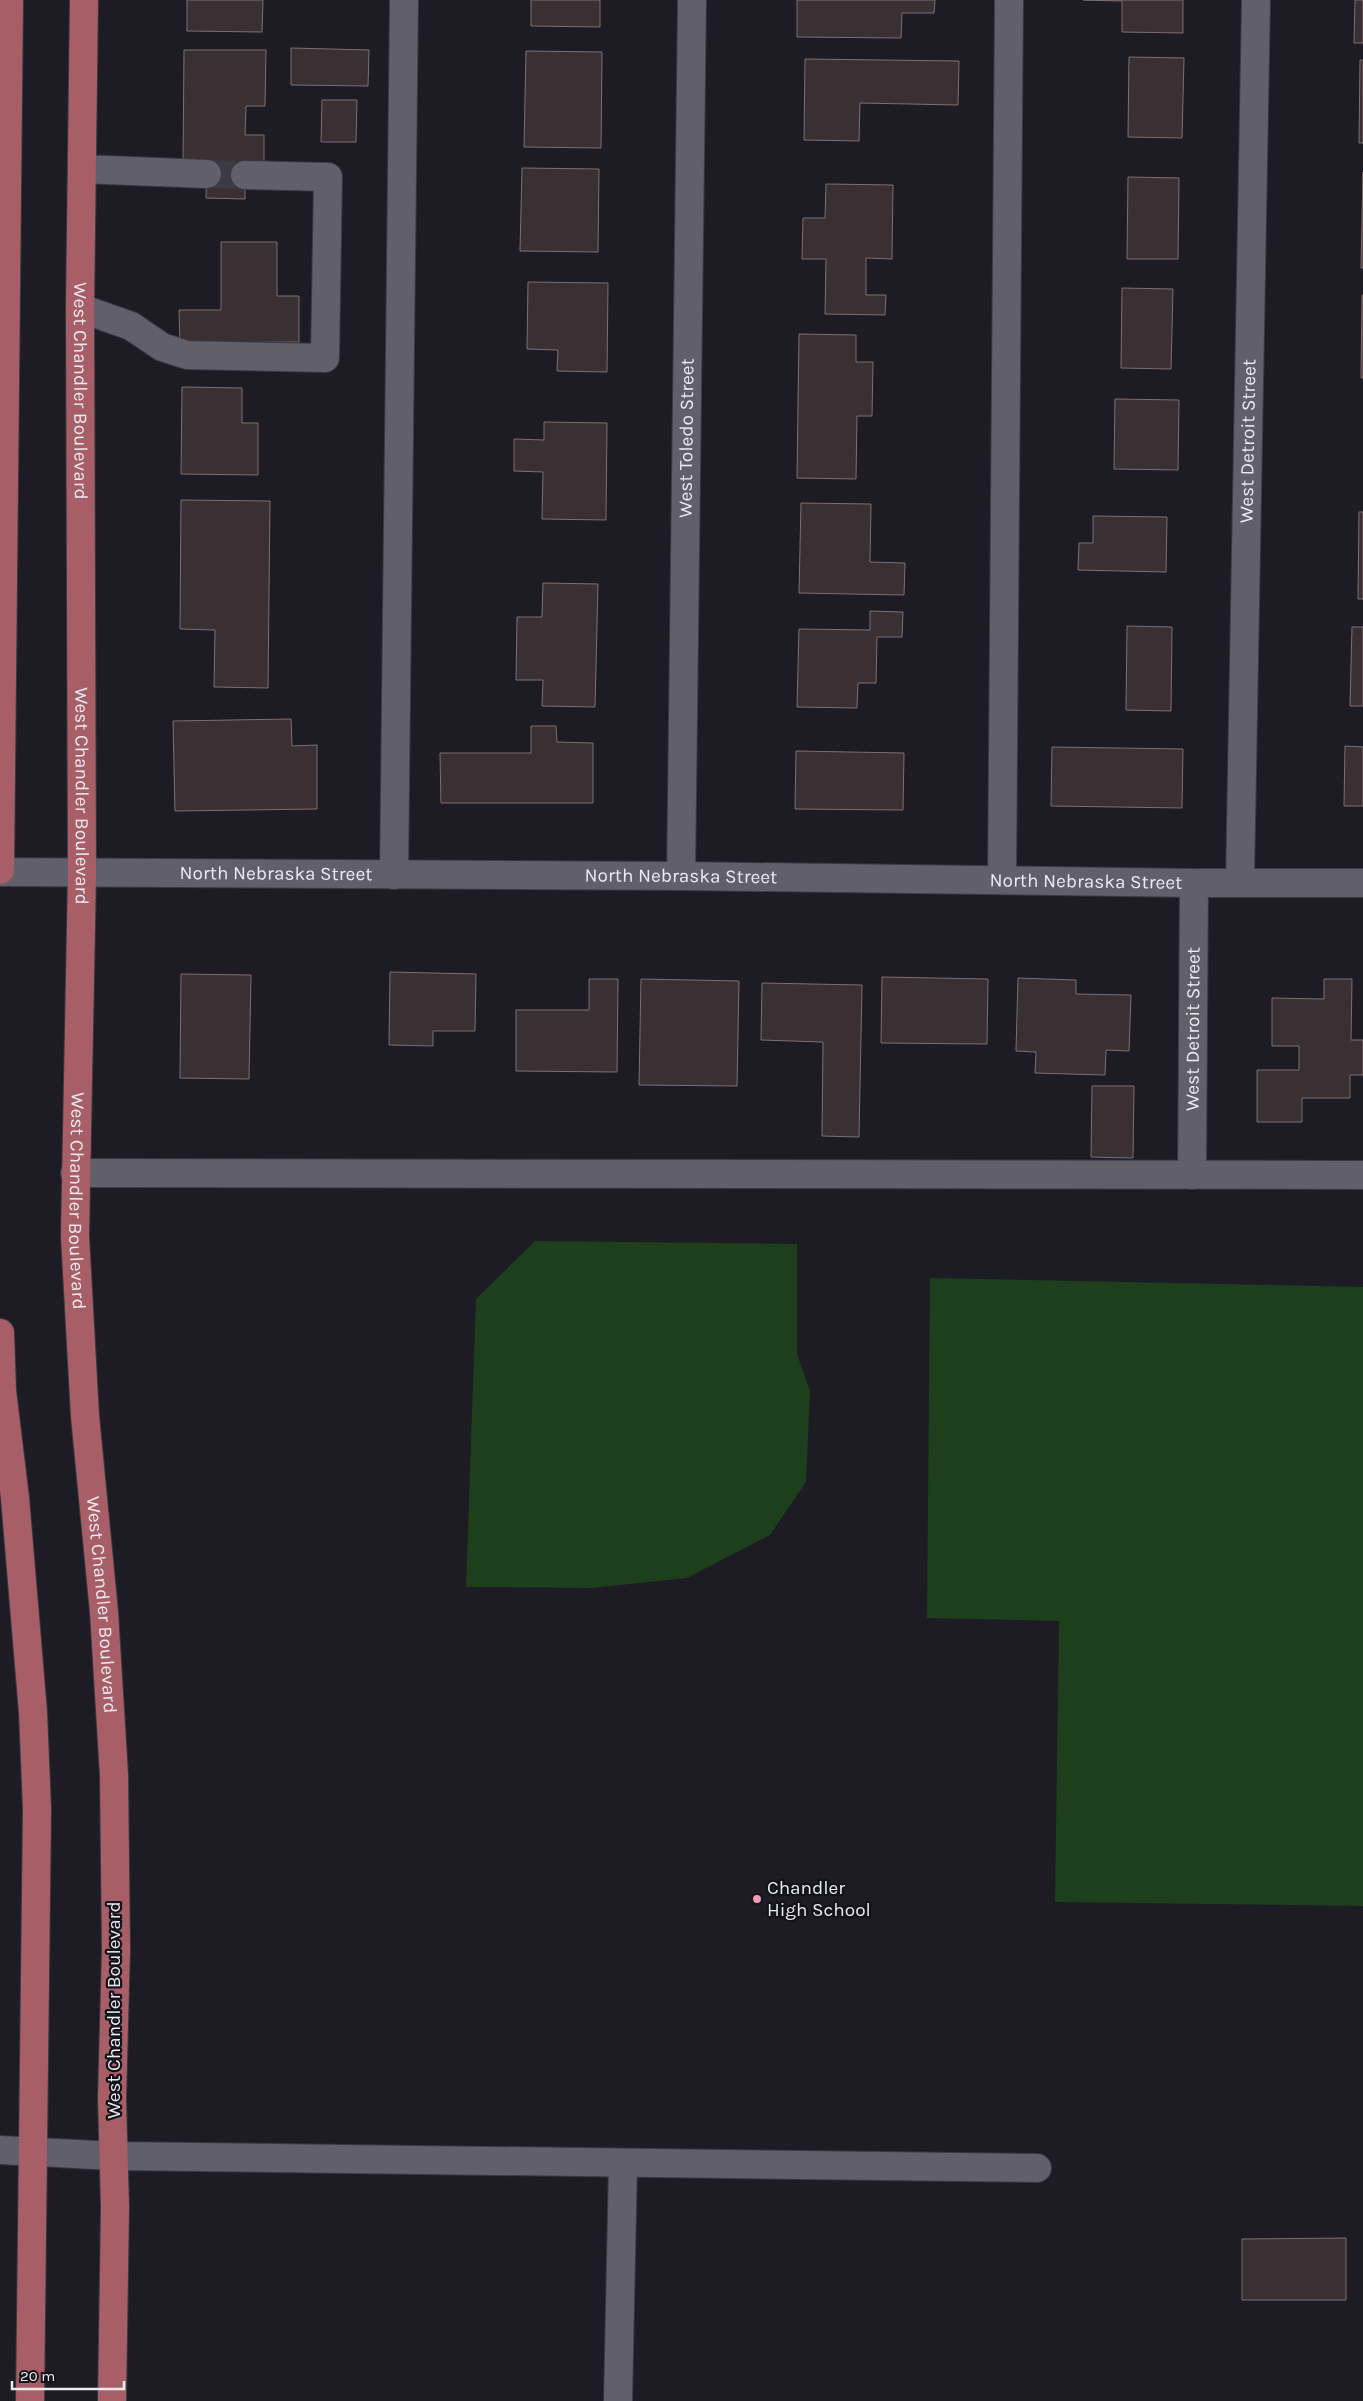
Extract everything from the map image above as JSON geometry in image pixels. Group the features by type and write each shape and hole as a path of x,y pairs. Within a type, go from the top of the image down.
{"main road":[{"path":"0,871 9,0"},
{"name":"West Chandler Boulevard","path":"84,0 80,308 82,874 75,1173 76,1236 85,1416 104,1612 114,1775 116,1940 112,2099 114,2156 112,2401"},
{"path":"0,1333 7,1498 33,1712 37,1809 31,2151 30,2401"}],"street":[{"path":"394,875 404,0"},
{"name":"West Toledo Street","path":"680,876 692,0"},
{"path":"1002,879 1009,0"},
{"name":"West Detroit Street","path":"1240,881 1256,0"},
{"path":"82,169 206,174"},
{"path":"80,308 131,326 162,347 187,355 325,358 328,177 245,175"},
{"name":"North Nebraska Street","path":"0,871 82,874 680,876 1194,883 1240,881 1363,883"},
{"name":"West Detroit Street","path":"1192,1175 1194,883"},
{"path":"75,1173 1363,1176"},
{"path":"0,2150 114,2156 1037,2168"},
{"path":"618,2401 623,2163"}],"green space":[{"path":"535,1241 797,1244 797,1354 810,1391 806,1482 770,1535 687,1578 591,1588 466,1587 476,1299"},
{"path":"930,1278 1363,1287 1363,1906 1055,1902 1059,1621 927,1618"}],"building":[{"path":"187,0 263,0 262,32 187,31"},
{"path":"531,0 600,0 600,27 531,26"},
{"path":"797,0 935,0 934,13 902,13 901,38 797,37"},
{"path":"1083,0 1183,0 1183,33 1122,32 1122,1"},
{"path":"1355,0 1363,0 1363,43 1354,43"},
{"path":"291,48 369,50 368,86 291,85"},
{"path":"184,50 266,50 265,106 246,106 245,135 264,135 264,166 245,166 245,199 206,198 207,165 183,165"},
{"path":"526,51 602,52 601,148 524,147"},
{"path":"1129,57 1184,58 1182,138 1128,137"},
{"path":"805,59 959,61 958,105 860,103 859,141 804,140"},
{"path":"1360,60 1363,60 1363,143 1359,143"},
{"path":"322,100 357,100 356,142 321,142"},
{"path":"522,168 599,169 598,252 520,251"},
{"path":"1363,172 1363,268 1361,268"},
{"path":"1128,177 1179,178 1178,259 1127,259"},
{"path":"826,184 893,185 892,259 866,258 866,295 886,295 885,315 825,314 826,259 802,259 803,218 825,218"},
{"path":"221,242 277,242 277,296 299,296 299,342 180,343 179,310 221,310"},
{"path":"528,282 608,283 607,372 557,371 558,350 527,349"},
{"path":"1122,288 1173,289 1171,369 1121,368"},
{"path":"1362,295 1363,378 1361,378"},
{"path":"799,334 856,335 856,362 873,362 872,416 857,416 856,479 797,478"},
{"path":"182,387 242,388 242,423 258,423 258,475 181,474"},
{"path":"1115,399 1179,400 1178,470 1114,469"},
{"path":"544,422 607,423 606,520 542,519 543,472 514,471 514,439 544,440"},
{"path":"181,500 270,501 268,688 214,687 215,630 180,629"},
{"path":"801,503 871,504 870,562 905,563 904,595 799,593"},
{"path":"1359,512 1363,512 1363,599 1358,599"},
{"path":"1093,516 1167,517 1166,572 1078,570 1079,543 1093,543"},
{"path":"543,583 598,584 595,707 542,706 543,680 516,680 517,617 542,617"},
{"path":"870,611 903,612 902,637 877,637 876,683 858,683 857,708 797,707 799,629 870,630"},
{"path":"1127,626 1172,627 1171,711 1126,710"},
{"path":"1352,627 1363,627 1363,706 1350,706"},
{"path":"291,719 292,746 317,745 317,809 175,811 173,721"},
{"path":"531,726 556,726 557,742 593,743 593,803 441,803 440,753 531,753"},
{"path":"1345,746 1363,747 1363,806 1344,806"},
{"path":"1052,747 1183,749 1182,808 1051,806"},
{"path":"796,751 904,753 903,810 795,809"},
{"path":"390,972 476,974 475,1031 433,1031 433,1046 389,1045"},
{"path":"181,974 251,975 249,1079 180,1078"},
{"path":"882,977 988,979 987,1044 881,1043"},
{"path":"1018,978 1076,980 1076,994 1131,995 1129,1051 1106,1050 1105,1075 1035,1073 1036,1052 1016,1051"},
{"path":"589,979 618,979 617,1072 516,1071 516,1010 589,1010"},
{"path":"641,979 739,981 737,1086 639,1085"},
{"path":"1324,979 1352,979 1351,1040 1363,1040 1363,1075 1350,1075 1350,1098 1302,1098 1302,1122 1257,1122 1257,1070 1299,1070 1299,1046 1272,1046 1272,998 1324,999"},
{"path":"762,983 862,985 859,1137 822,1136 823,1042 761,1040"},
{"path":"1092,1086 1134,1086 1133,1158 1091,1157"},
{"path":"1346,2238 1346,2300 1242,2300 1242,2239"}],"tunnel":[{"path":"207,174 245,175"}],"place":[{"name":"Chandler High School","path":"757,1899"}]}
